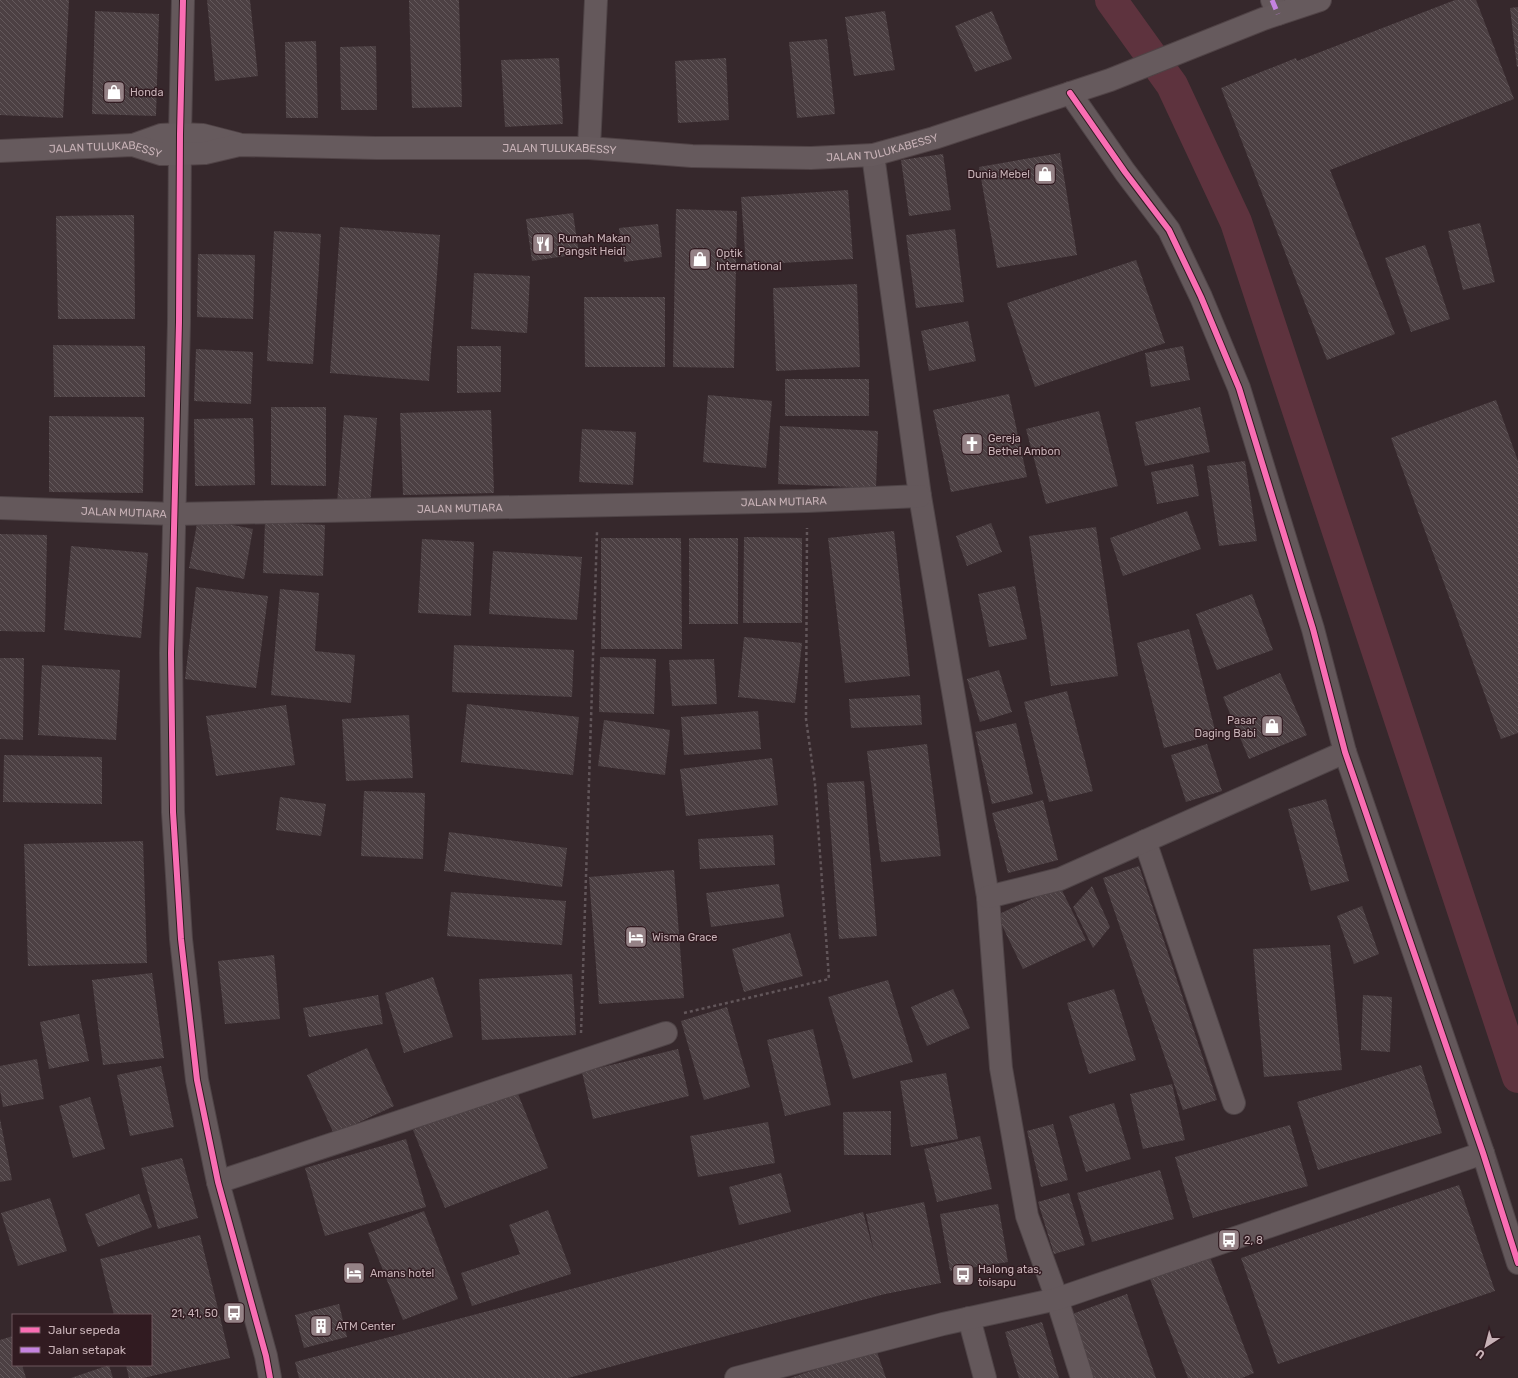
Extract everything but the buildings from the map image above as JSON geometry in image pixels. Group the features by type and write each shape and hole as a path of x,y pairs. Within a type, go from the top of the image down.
{"main road":[{"name":"JALAN TULUKABESSY","path":"0,151 133,145 161,154 180,144 205,153 239,145 376,148 589,148 700,156 811,158 873,155 934,138 1110,80 1271,11 1320,0"}],"street":[{"path":"183,0 180,144 179,322 171,653 175,836 182,939 197,1080 218,1182 266,1356 270,1378"},
{"path":"589,148 596,0"},
{"path":"1070,93 1125,172 1169,230 1201,296 1239,388 1313,629 1345,752 1483,1153 1518,1263"},
{"path":"873,155 920,496 988,898 1001,1068 1027,1216 1057,1299 1082,1378"},
{"name":"JALAN MUTIARA","path":"0,508 174,514 807,501 920,496"},
{"path":"988,898 1060,879 1345,752"},
{"path":"1145,841 1234,1103"},
{"path":"218,1182 666,1033"},
{"path":"736,1378 943,1324 1057,1299 1483,1153"},
{"path":"969,1318 985,1378"}],"path":[{"path":"666,1033 671,1016 829,979 815,784 806,719 807,501"},
{"path":"580,1062 598,506"}],"waterway":[{"path":"1111,0 1172,85 1236,222 1518,1077"}],"marked path":[{"path":"1272,0 1278,14"}],"cycle path":[{"path":"183,0 180,134 179,322 171,653 173,812 181,939 197,1080 218,1182 266,1356 270,1378"},
{"path":"1070,93 1125,172 1169,230 1201,297 1239,388 1313,629 1345,752 1483,1153 1518,1263"}],"place":[{"name":"Honda","path":"114,92"},
{"name":"Dunia Mebel","path":"1045,174"},
{"name":"Rumah Makan Pangsit Heidi","path":"543,244"},
{"name":"Optik International","path":"700,259"},
{"name":"Gereja Bethel Ambon","path":"972,444"},
{"name":"Pasar Daging Babi","path":"1272,726"},
{"name":"Wisma Grace","path":"636,937"},
{"name":"2, 8","path":"1229,1240"},
{"name":"Amans hotel","path":"354,1273"},
{"name":"Halong atas, toisapu","path":"963,1275"},
{"name":"21, 41, 50","path":"234,1313"},
{"name":"ATM Center","path":"321,1326"}]}
